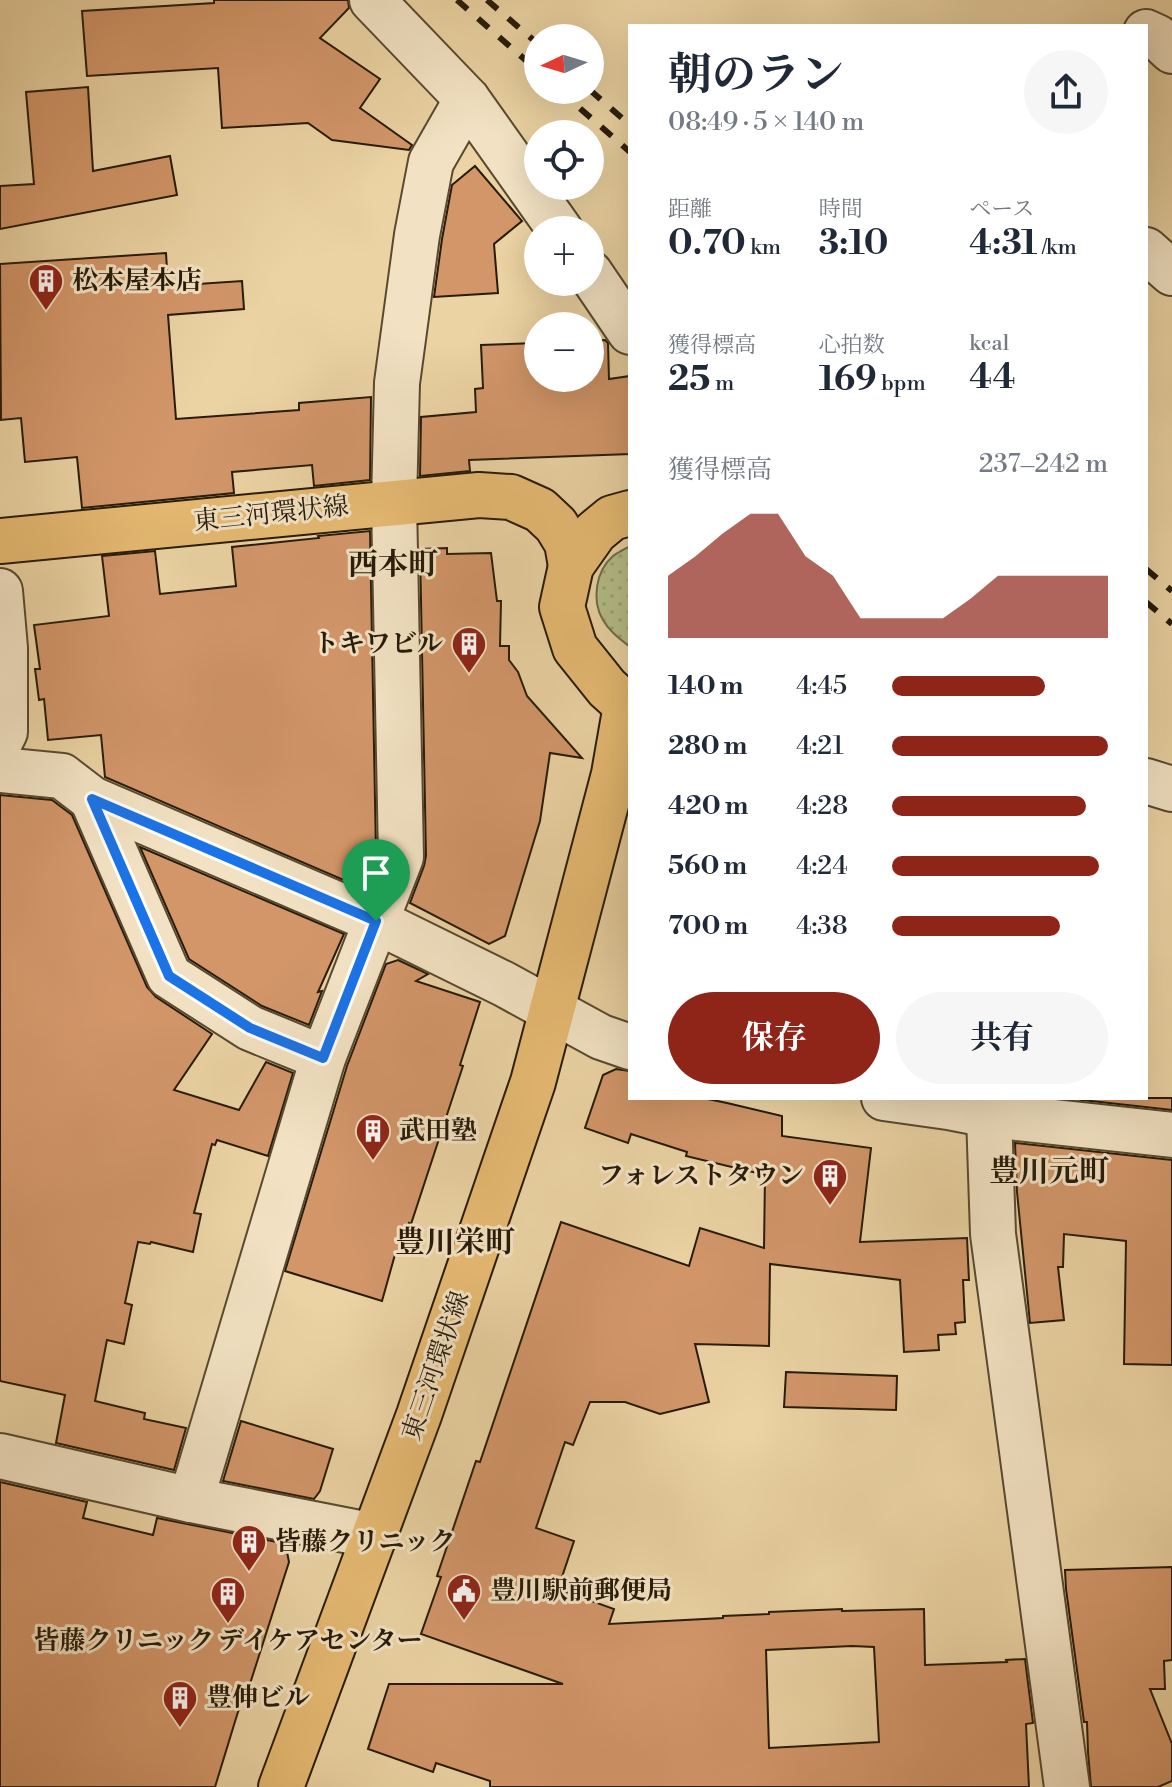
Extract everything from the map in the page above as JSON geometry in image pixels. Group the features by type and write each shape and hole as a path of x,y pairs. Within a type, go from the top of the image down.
{"main road":[{"name":"東三河環状線","path":"0,541 479,495 511,497 540,510 585,514 628,512"},
{"path":"540,510 556,525 567,543 571,566"},
{"name":"東三河環状線","path":"281,1787 419,1415 524,1111 553,1011 614,774 628,705 607,688 575,648 562,607 571,566 595,532 612,518 628,513"}],"street":[{"path":"372,0 467,99 550,216"},
{"path":"1148,33 1172,51"},
{"path":"191,1500 323,1058 401,857 394,502 397,383 431,162 467,99"},
{"path":"1148,252 1172,273"},
{"path":"604,294 628,329"},
{"path":"0,591 5,648 5,732 0,742"},
{"path":"0,770 62,776 92,799 376,921 504,984 601,1037 628,1046"},
{"path":"1148,782 1172,789"},
{"path":"92,799 169,976 250,1028 323,1058"},
{"path":"904,1100 1172,1135"},
{"path":"962,1106 993,1234 1067,1787"},
{"path":"0,1456 191,1500 375,1536"}],"green space":[{"path":"628,547 628,645 605,624 597,604 599,578 607,562"}],"building":[{"path":"214,0 348,0 349,8 320,38 380,79 360,108 412,145 409,150 332,140 308,123 222,128 218,68 87,76 82,11 214,3"},
{"path":"88,87 93,171 170,156 177,195 0,229 0,186 34,184 26,92"},
{"path":"475,166 522,221 494,244 498,293 434,297 452,185"},
{"path":"166,253 168,286 242,281 244,309 168,315 176,419 299,410 299,403 371,397 370,480 314,486 312,465 232,472 234,493 82,508 77,457 25,462 21,418 1,420 0,264"},
{"path":"605,340 608,343 609,379 628,376 628,454 469,460 470,471 420,476 421,417 476,412 475,389 483,388 481,345 524,343 524,392 604,392"},
{"path":"370,531 376,853 362,888 105,777 101,735 48,740 44,699 39,700 35,669 40,669 34,625 109,616 102,556 155,551 160,594 236,586 232,547"},
{"path":"447,548 447,554 491,553 497,601 501,601 500,646 509,646 509,660 518,672 527,696 582,758 550,753 540,821 505,936 489,944 410,903 426,856 420,549"},
{"path":"0,795 52,800 72,815 147,987 156,997 212,1034 174,1090 239,1110 266,1062 293,1073 268,1156 217,1140 215,1145 212,1144 194,1213 201,1214 193,1252 138,1242 125,1303 132,1305 124,1344 107,1340 95,1401 145,1413 144,1419 186,1428 174,1470 56,1443 65,1395 0,1381"},
{"path":"140,847 344,934 318,992 322,991 309,1025 262,1006 189,959"},
{"path":"398,960 428,974 416,981 480,1002 460,1065 463,1066 411,1224 399,1252 396,1251 382,1301 285,1271 347,1066 386,964"},
{"path":"616,1069 628,1071 628,1100 712,1100 782,1116 782,1136 871,1148 860,1242 967,1238 969,1280 963,1280 965,1322 955,1323 956,1334 938,1335 939,1350 904,1352 900,1280 770,1264 769,1346 695,1344 709,1402 660,1414 625,1402 590,1402 573,1445 565,1442 536,1528 574,1541 558,1589 614,1609 609,1624 723,1618 769,1612 924,1609 925,1665 1025,1659 1033,1723 1026,1724 1029,1787 490,1787 490,1781 436,1763 433,1772 368,1749 389,1684 563,1684 421,1634 476,1461 480,1462 561,1222 689,1266 700,1228 764,1248 765,1175 686,1156 687,1152 631,1134 628,1143 585,1128 603,1075","holes":["874,1647 879,1742 769,1748 766,1650"]},
{"path":"1172,1098 1172,1110 1082,1100"},
{"path":"1015,1143 1172,1160 1172,1365 1124,1364 1126,1241 1064,1234 1063,1267 1058,1267 1064,1320 1030,1323"},
{"path":"786,1372 897,1376 896,1410 784,1407"},
{"path":"241,1421 333,1449 320,1491 314,1499 223,1481"},
{"path":"0,1482 87,1502 83,1518 153,1535 157,1518 282,1543 289,1562 215,1787 0,1787"},
{"path":"1172,1567 1172,1660 1164,1661 1165,1689 1150,1689 1172,1744 1172,1781 1158,1787 1091,1787 1087,1722 1084,1722 1065,1570"}],"railway":[{"path":"457,0 524,59"},
{"path":"487,0 524,32"},
{"path":"604,102 628,123"},
{"path":"575,104 628,150"},
{"path":"1148,571 1172,591"},
{"path":"1148,604 1172,624"}],"place":[{"name":"松本屋本店","path":"46,312"},
{"name":"トキワビル","path":"469,675"},
{"name":"武田塾","path":"373,1162"},
{"name":"フォレストタウン","path":"830,1207"},
{"name":"皆藤クリニック","path":"249,1573"},
{"name":"豊川駅前郵便局","path":"464,1622"},
{"name":"皆藤クリニック デイケアセンター","path":"228,1625"},
{"name":"豊伸ビル","path":"180,1729"}],"district":[{"name":"西本町","path":"393,565"},
{"name":"豊川元町","path":"1049,1172"},
{"name":"豊川栄町","path":"455,1243"}],"route":[{"path":"92,799 187,840 376,921 323,1058 250,1028 169,976 92,799"}]}
